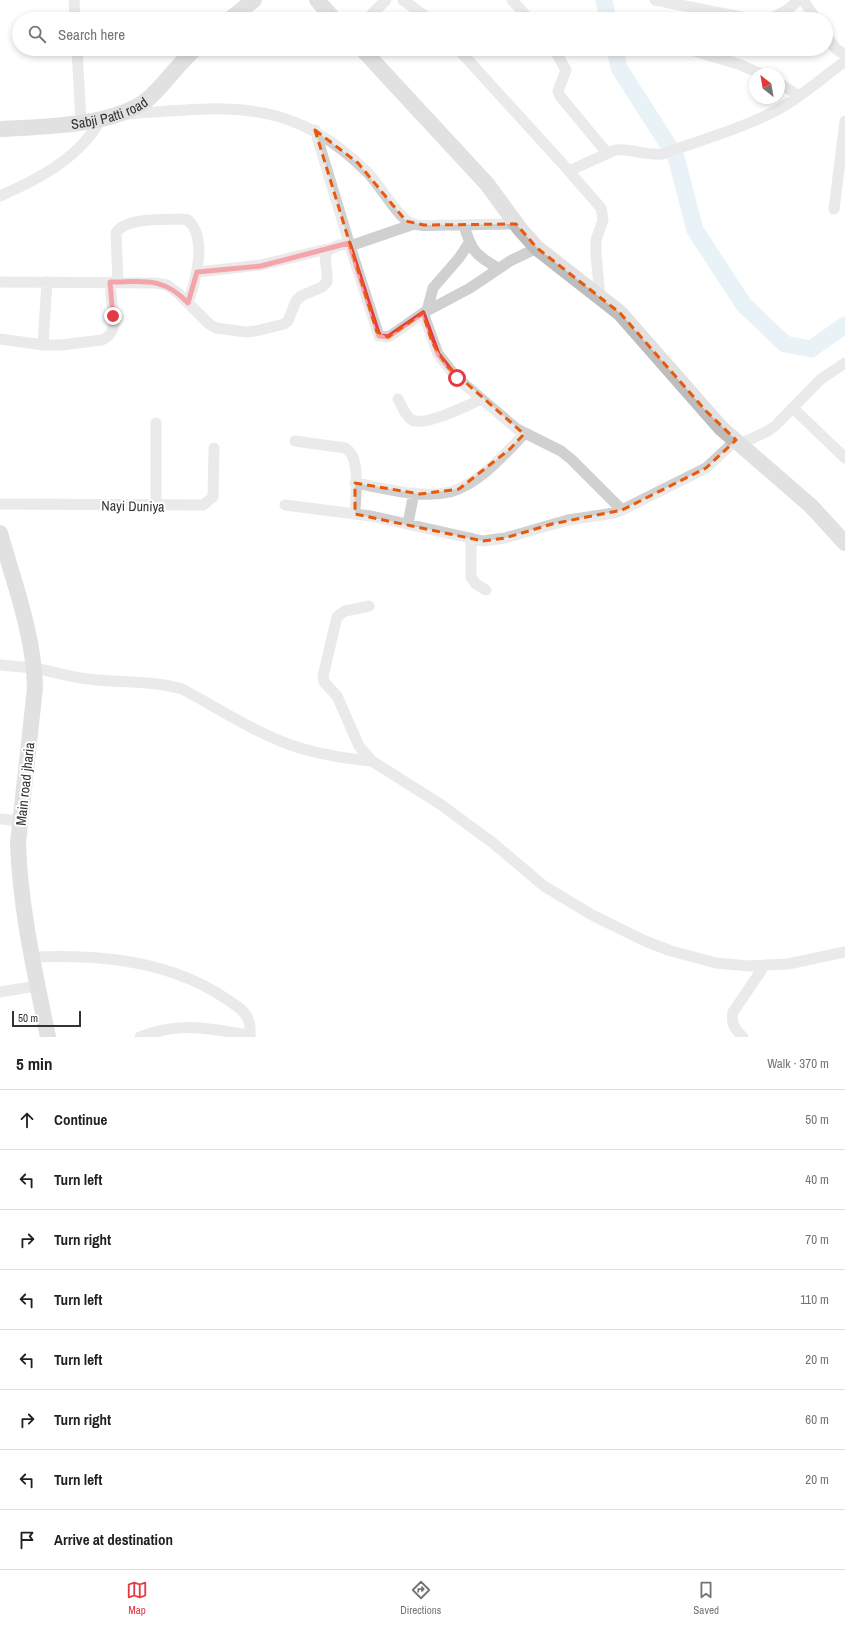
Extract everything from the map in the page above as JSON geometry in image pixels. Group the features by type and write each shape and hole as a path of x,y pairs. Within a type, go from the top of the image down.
{"street":[{"path":"74,0 75,12"},
{"path":"239,12 254,0"},
{"path":"317,0 328,12"},
{"path":"374,12 386,0"},
{"path":"403,0 419,12"},
{"path":"512,0 523,12"},
{"path":"655,0 716,12"},
{"path":"783,12 799,0"},
{"path":"803,0 811,12"},
{"path":"833,45 845,55"},
{"path":"77,56 81,122"},
{"name":"Sabji Patti road","path":"0,129 81,122 121,114 149,98 188,56"},
{"path":"368,56 487,184 516,224 537,248 600,297 637,330 706,412 811,506 845,543"},
{"path":"464,56 601,208 603,220 596,240 600,297"},
{"path":"558,56 566,70 558,91 560,96 607,153"},
{"path":"711,56 749,69"},
{"path":"569,171 615,150 622,149 648,154 662,154 756,120 799,96 845,61"},
{"path":"785,87 799,96"},
{"path":"121,114 200,108 241,109 271,113 294,120 315,130 358,163 384,191 406,221 414,224"},
{"path":"0,196 22,186 66,161 84,145 102,118"},
{"path":"834,209 845,121"},
{"path":"315,130 349,244 379,336 388,337 425,312 470,288 498,268 537,248"},
{"path":"0,339 43,345 68,344 102,340 107,338 113,331 114,325 116,233 122,225 129,222 182,219 188,220 192,224 197,237 199,255 197,272 188,303"},
{"path":"197,272 261,266 327,249 331,246 349,244 414,224 516,224"},
{"path":"464,225 469,243 480,258 498,268"},
{"path":"469,243 459,258 433,288 425,312 438,354 457,378 524,434 561,451 571,458 622,510"},
{"path":"0,282 155,283 167,286 178,293 209,324 222,330 256,331 280,327 288,320 296,300 301,296 322,288 327,282 325,257 327,249"},
{"path":"43,345 47,282"},
{"path":"285,505 355,514 408,523 483,541 505,538 552,524 614,513 706,468 738,442 766,432 794,408 821,379 845,363"},
{"path":"398,399 405,413 417,422 434,419 482,399"},
{"path":"794,408 845,458"},
{"path":"156,423 156,506"},
{"path":"355,483 414,493 440,493 459,489 492,466 524,434"},
{"path":"296,441 350,450 355,462 355,514"},
{"name":"Nayi Duniya","path":"0,504 204,506 213,497 214,448"},
{"path":"408,523 414,493"},
{"name":"Main road jharia","path":"0,533 29,636 35,668 35,688 21,821 19,858 36,986 48,1037"},
{"path":"471,538 471,577 476,584 486,590"},
{"path":"369,606 345,611 337,617 323,676 324,682 337,696 359,746 372,761 440,804 493,843 544,886 592,915 645,941 671,951 716,963 749,966 788,964 845,952"},
{"path":"0,665 35,668 73,678 169,685 187,692 276,739 299,748 321,754 372,761"},
{"path":"0,818 21,821"},
{"path":"32,957 83,956 118,960 150,966 185,978 215,991 241,1009 248,1019 250,1036 190,1027 159,1030 140,1037"},
{"path":"743,1037 734,1027 732,1012 765,965"},
{"path":"0,992 36,986"}],"highlighted area":[{"path":"315,130 358,163 406,221 424,225 516,224 537,248 620,313 706,411 736,440 706,468 622,510 552,524 505,538 483,541 355,514 355,483 420,494 459,489 510,449 524,434 447,366 432,342 423,313 388,337 377,332"}],"waterway":[{"path":"604,0 607,12"},
{"path":"616,56 619,68 676,157 695,230 744,305 785,344 811,349 845,325"}],"route":[{"path":"113,316 110,282 143,282 167,286 178,293 188,303 197,272 261,266 327,249 331,246 349,243 379,336 388,337 423,313 432,342 438,354 457,378"}]}
